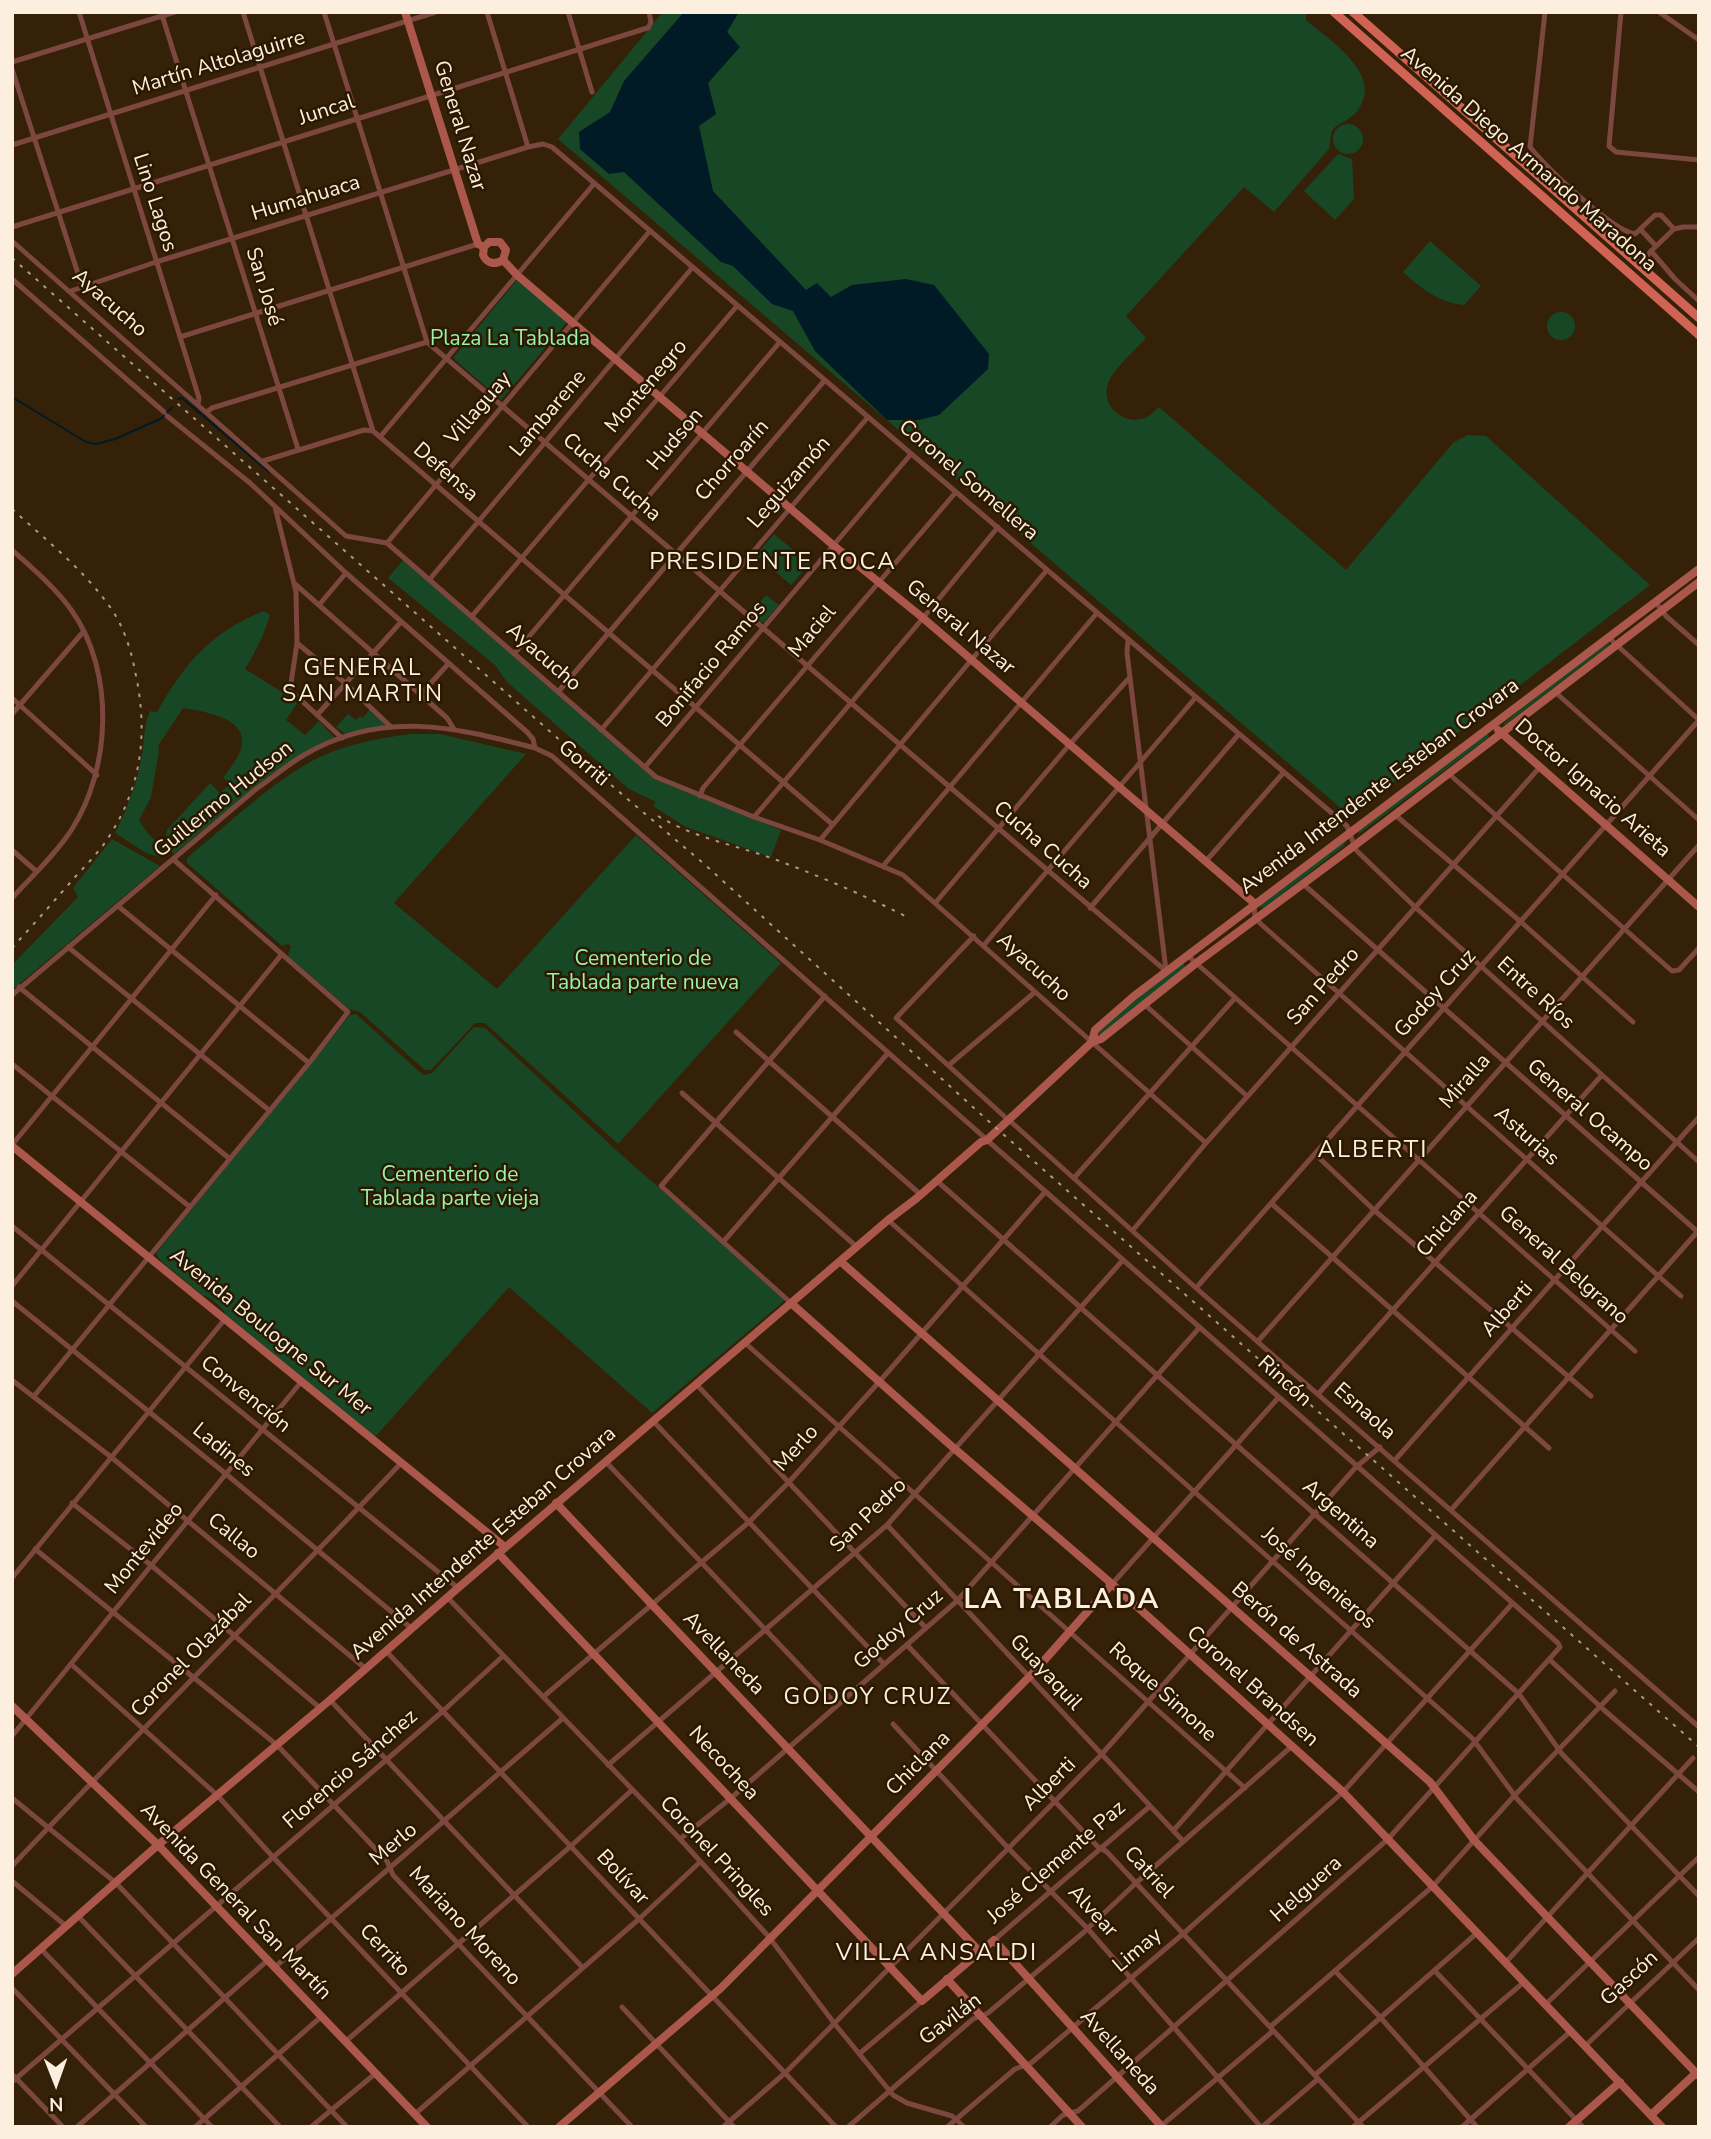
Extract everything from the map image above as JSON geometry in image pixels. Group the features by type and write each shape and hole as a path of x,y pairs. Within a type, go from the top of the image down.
{"main road":[{"name":"Avenida Diego Armando Maradona","path":"1334,12 1699,335"},
{"name":"Avenida Diego Armando Maradona","path":"1353,12 1699,318"}],"street":[{"name":"Lino Lagos","path":"79,12 199,398 198,404"},
{"path":"12,62 175,12"},
{"name":"Defensa","path":"243,12 373,431 832,824"},
{"path":"207,412 277,386 426,342 324,12"},
{"name":"Martín Altolaguirre","path":"12,145 334,44 407,17 436,12"},
{"path":"487,12 528,147"},
{"path":"568,12 592,92"},
{"name":"Juncal","path":"12,227 644,29 650,25 649,12"},
{"path":"1518,158 1530,147 1545,12"},
{"path":"1621,12 1609,146 1616,152 1699,160"},
{"path":"1659,12 1699,40"},
{"name":"San José","path":"162,14 298,449"},
{"name":"General Nazar","path":"407,17 454,170 481,245"},
{"path":"12,69 82,286"},
{"name":"Humahuaca","path":"71,291 156,262 528,147 542,144 552,147"},
{"name":"Coronel Somellera","path":"552,147 1347,826 1354,846"},
{"path":"1530,147 1611,222 1631,233 1639,233 1659,214 1674,229"},
{"path":"380,438 593,184"},
{"path":"1640,266 1653,248 1674,229 1699,227"},
{"path":"1641,230 1675,279 1696,294 1699,301"},
{"name":"Villaguay","path":"387,543 649,232"},
{"name":"Ayacucho","path":"12,241 346,536 387,543 663,781 820,840 903,875 1206,1143"},
{"path":"180,337 489,242 500,242 506,250 503,260 495,264 488,261 483,255 481,245"},
{"name":"General Nazar","path":"503,260 517,275 573,320 833,545 923,618 1254,904"},
{"name":"Lambarene","path":"429,580 692,268"},
{"name":"Gorriti","path":"12,279 165,414 240,474 346,573 527,732 533,739 535,748 552,756 984,1140"},
{"path":"1685,306 1696,294"},
{"name":"Montenegro","path":"471,616 737,306"},
{"name":"Cucha Cucha","path":"426,342 1166,971"},
{"name":"Hudson","path":"514,654 779,343"},
{"name":"Chorroarín","path":"558,692 825,380"},
{"name":"Leguizamón","path":"601,730 868,417"},
{"path":"263,461 364,430 373,431"},
{"name":"Bonifacio Ramos","path":"645,767 911,454"},
{"name":"Maciel","path":"699,796 805,665 956,492"},
{"path":"275,507 295,584 297,643 289,687 291,692 342,738"},
{"path":"754,817 998,527"},
{"path":"12,550 61,597 84,631 99,678 103,726 94,787 73,828 12,898"},
{"name":"Avenida Intendente Esteban Crovara","path":"1092,1042 1095,1030 1166,971 1699,569"},
{"path":"820,840 1047,570"},
{"path":"319,605 346,573"},
{"name":"Avenida Intendente Esteban Crovara","path":"14,1968 41,1949 501,1550 937,1181 1092,1042 1101,1039 1255,918 1354,846 1699,582"},
{"path":"295,584 421,694 447,718 454,729"},
{"path":"1655,601 1661,611 1699,645"},
{"path":"883,866 1097,613"},
{"path":"317,715 401,622"},
{"path":"12,714 84,631"},
{"path":"1608,638 1699,720"},
{"path":"1128,640 1130,677 1166,971"},
{"path":"297,643 345,683 391,727"},
{"path":"421,694 449,663"},
{"path":"936,902 1130,677"},
{"path":"1555,691 1699,820"},
{"path":"984,945 1196,696"},
{"path":"12,698 97,775"},
{"name":"Godoy Cruz","path":"1196,1287 1699,720"},
{"name":"Guillermo Hudson","path":"12,995 256,789 312,751 342,738 391,727 421,725 454,729 535,748"},
{"name":"Doctor Ignacio Arieta","path":"1494,725 1699,908"},
{"path":"1090,908 1239,734"},
{"name":"San Pedro","path":"1133,1230 1247,1096 1540,768"},
{"path":"1206,861 1284,772"},
{"path":"1448,773 1672,971 1679,970 1699,948"},
{"path":"1394,814 1633,1022"},
{"name":"Miralla","path":"1258,1341 1503,1062 1699,845"},
{"name":"Entre Ríos","path":"1354,846 1480,967 1699,1162"},
{"path":"12,850 36,871"},
{"path":"34,1396 270,1111 348,1012 174,860"},
{"name":"General Ocampo","path":"1302,883 1698,1231"},
{"path":"12,1145 216,895"},
{"path":"1254,904 1255,918"},
{"path":"118,905 309,1063"},
{"name":"Asturias","path":"1255,918 1681,1296"},
{"name":"Esnaola","path":"974,936 898,1015 898,1022 1699,1727"},
{"path":"68,947 270,1111"},
{"path":"12,1286 282,954"},
{"name":"General Belgrano","path":"1187,955 1634,1350"},
{"path":"19,987 230,1159"},
{"path":"949,1065 1035,992"},
{"path":"791,1303 661,1186 825,996"},
{"path":"1074,1178 1235,998"},
{"path":"1144,1004 1247,1096"},
{"path":"736,1032 920,1195"},
{"path":"723,1242 888,1053"},
{"path":"12,1064 190,1207"},
{"name":"Chiclana","path":"1319,1393 1601,1076"},
{"path":"682,1093 857,1247"},
{"name":"Alberti","path":"1395,1460 1699,1117"},
{"name":"Rincón","path":"984,1140 1200,1327 1560,1647"},
{"name":"Avenida Boulogne Sur Mer","path":"12,1145 402,1462 501,1550"},
{"path":"1315,1154 1374,1210 1591,1396"},
{"name":"Argentina","path":"937,1181 1519,1694 1559,1750 1699,1896"},
{"name":"Merlo","path":"543,1697 748,1522 789,1482 1045,1192"},
{"path":"1272,1204 1549,1448"},
{"name":"José Ingenieros","path":"888,1220 1476,1742 1514,1796 1699,1990"},
{"name":"Convención","path":"12,1226 458,1588"},
{"path":"1451,1510 1698,1231"},
{"name":"Berón de Astrada","path":"840,1261 1434,1787 1474,1840 1698,2073"},
{"name":"San Pedro","path":"608,1765 887,1525 1122,1261"},
{"name":"Ladines","path":"12,1301 411,1628"},
{"name":"Coronel Brandsen","path":"791,1303 1112,1584 1343,1792 1662,2127"},
{"path":"12,1578 225,1319"},
{"name":"Godoy Cruz","path":"680,1839 731,1798 957,1601 1200,1327"},
{"name":"Roque Simone","path":"744,1342 1245,1787"},
{"name":"Callao","path":"12,1380 111,1457 366,1669"},
{"name":"Montevideo","path":"12,1736 301,1382"},
{"path":"696,1384 857,1552 925,1628"},
{"name":"Chiclana","path":"559,2127 655,2042 713,1996 937,1771 1028,1678 1278,1398"},
{"path":"653,1421 884,1664"},
{"name":"Alberti","path":"723,2127 731,2124 785,2073 1101,1755 1356,1467 1380,1447"},
{"path":"605,1461 837,1705"},
{"name":"Coronel Olazábal","path":"12,1866 91,1781 402,1462"},
{"path":"72,1503 152,1566 320,1708"},
{"name":"Avellaneda","path":"556,1503 980,1952"},
{"name":"Guayaquil","path":"887,1525 1183,1841"},
{"path":"1173,1831 1435,1536"},
{"name":"Mariano Moreno","path":"35,1549 277,1745 387,1861 393,1875 632,2127"},
{"name":"Necochea","path":"501,1550 594,1654 922,2001"},
{"name":"Coronel Pringles","path":"447,1597 680,1839 769,1937 889,2091 900,2100 946,2113 964,2127"},
{"name":"Limay","path":"947,2127 1015,2069 1031,2063 1184,1933 1343,1792 1512,1604"},
{"name":"Catriel","path":"907,1644 1055,1802 1184,1933 1358,2125"},
{"name":"Helguera","path":"1050,2127 1063,2115 1078,2111 1388,1839 1560,1647"},
{"name":"Bolívar","path":"386,1651 836,2127"},
{"name":"Florencio Sánchez","path":"14,2078 386,1761 503,1656"},
{"path":"1550,1660 1699,1791"},
{"name":"Cerrito","path":"71,1664 217,1796 528,2127"},
{"path":"1161,2126 1219,2079 1335,1971 1433,1886 1615,1690"},
{"path":"330,1700 583,1968"},
{"name":"Avenida General San Martín","path":"12,1706 158,1845 427,2127"},
{"name":"Merlo","path":"77,2127 225,1999 332,1919 563,1718"},
{"name":"Alvear","path":"893,1724 1087,1928 1262,2127"},
{"name":"Gavilán","path":"848,2127 972,2018 989,2012 1087,1928 1292,1746"},
{"path":"1506,1962 1693,1758"},
{"path":"345,2041 632,1790"},
{"path":"12,1798 116,1883 347,2127"},
{"name":"José Clemente Paz","path":"859,2054 1149,1807"},
{"path":"1546,2004 1699,1857"},
{"path":"415,2114 639,1919 700,1862"},
{"path":"12,1881 66,1926"},
{"path":"78,1916 280,2127"},
{"path":"1262,2127 1380,2017 1477,1933"},
{"name":"Gascón","path":"1586,2046 1699,1938"},
{"name":"Avellaneda","path":"994,1940 1161,2126"},
{"path":"41,1949 212,2127"},
{"path":"1335,1971 1425,2066 1477,2127"},
{"path":"1435,1971 1580,2123"},
{"path":"947,1979 1082,2127"},
{"path":"1358,2125 1524,1982"},
{"path":"12,1988 146,2127"},
{"path":"622,2007 731,2124"},
{"path":"195,2127 322,2016"},
{"path":"1462,2127 1571,2031"},
{"path":"311,2127 376,2073"},
{"path":"1651,2115 1698,2073"},
{"path":"14,2078 63,2127"},
{"path":"1569,2127 1580,2123 1620,2082"}],"green space":[{"path":"663,12 1306,12 1306,20 1340,48 1359,71 1364,84 1364,97 1358,110 1332,130 1329,149 1274,212 1244,187 1126,316 1146,338 1109,381 1109,403 1119,414 1133,420 1146,417 1159,407 1346,570 1453,443 1467,435 1486,436 1650,585 1350,816 558,139"},
{"path":"1348,124 1354,125 1362,133 1362,145 1354,153 1348,154 1342,153 1334,145 1333,139 1334,133 1342,125"},
{"path":"1338,154 1352,159 1354,199 1335,220 1304,191"},
{"path":"1430,241 1481,286 1464,305 1438,298 1403,272"},
{"name":"Plaza La Tablada","path":"517,280 567,322 501,400 453,358"},
{"path":"1561,312 1571,316 1575,326 1571,336 1561,340 1551,336 1547,326 1551,316"},
{"path":"774,534 810,564 791,585 756,555"},
{"path":"403,560 655,778 781,830 771,857 686,827 653,806 656,802 629,789 507,682 495,665 388,578"},
{"path":"766,595 779,605 761,623 749,614"},
{"path":"264,611 270,615 268,622 245,669 298,702 286,720 305,735 319,721 335,738 271,777 174,854 165,844 167,830 210,783 220,793 231,783 223,778 237,758 242,745 242,735 230,722 211,714 183,708 158,746 151,797 139,820 166,853 160,857 146,853 115,833 137,779 150,711 157,712 178,679 201,651 229,629"},
{"path":"1610,641 1608,646 1502,725 1539,692"},
{"path":"370,709 385,723 384,726 347,735 336,727 348,714 356,720 360,716 363,718"},
{"path":"1487,733 1488,738 1359,834 1358,831"},
{"name":"Cementerio de Tablada parte nueva","path":"411,734 440,734 526,754 394,903 497,989 636,835 781,963 618,1144 485,1023 475,1023 431,1070 425,1070 360,1012 349,1009 290,958 288,954 291,946 282,946 187,863 187,858 235,817 305,765 355,744"},
{"path":"112,839 160,866 12,990 12,965 78,897 73,888"},
{"path":"1343,840 1346,841 1344,846 1264,908 1260,907 1259,905"},
{"path":"1183,963 1183,969 1102,1034 1098,1034 1099,1030 1135,997"},
{"name":"Cementerio de Tablada parte vieja","path":"356,1014 423,1075 432,1073 474,1027 485,1028 617,1151 784,1297 783,1302 652,1413 509,1287 375,1437 226,1315 216,1302 202,1295 160,1260 156,1253 350,1015"}],"water":[{"path":"684,12 739,12 727,32 740,47 708,83 716,114 699,126 713,191 806,290 817,283 831,297 852,285 906,279 934,285 989,354 988,369 939,415 919,420 887,420 815,351 793,311 772,304 733,266 721,262 624,172 609,174 580,149 579,132 610,112 624,81"}],"waterway":[{"path":"12,397 86,442 96,444 115,439 162,418 172,407"},
{"path":"178,399 182,398 269,472"}],"railway":[{"path":"12,258 703,863 995,1127 1699,1747"},
{"path":"12,509 76,567 115,614 133,663 139,693 142,735 130,796 110,835 12,948"},
{"path":"658,816 700,836 808,872 907,917"}],"district":[{"name":"PRESIDENTE ROCA","path":"773,563"},
{"name":"GENERAL SAN MARTIN","path":"363,682"},
{"name":"ALBERTI","path":"1373,1151"},
{"name":"LA TABLADA","path":"1062,1601"},
{"name":"GODOY CRUZ","path":"868,1698"},
{"name":"VILLA ANSALDI","path":"937,1954"}]}
